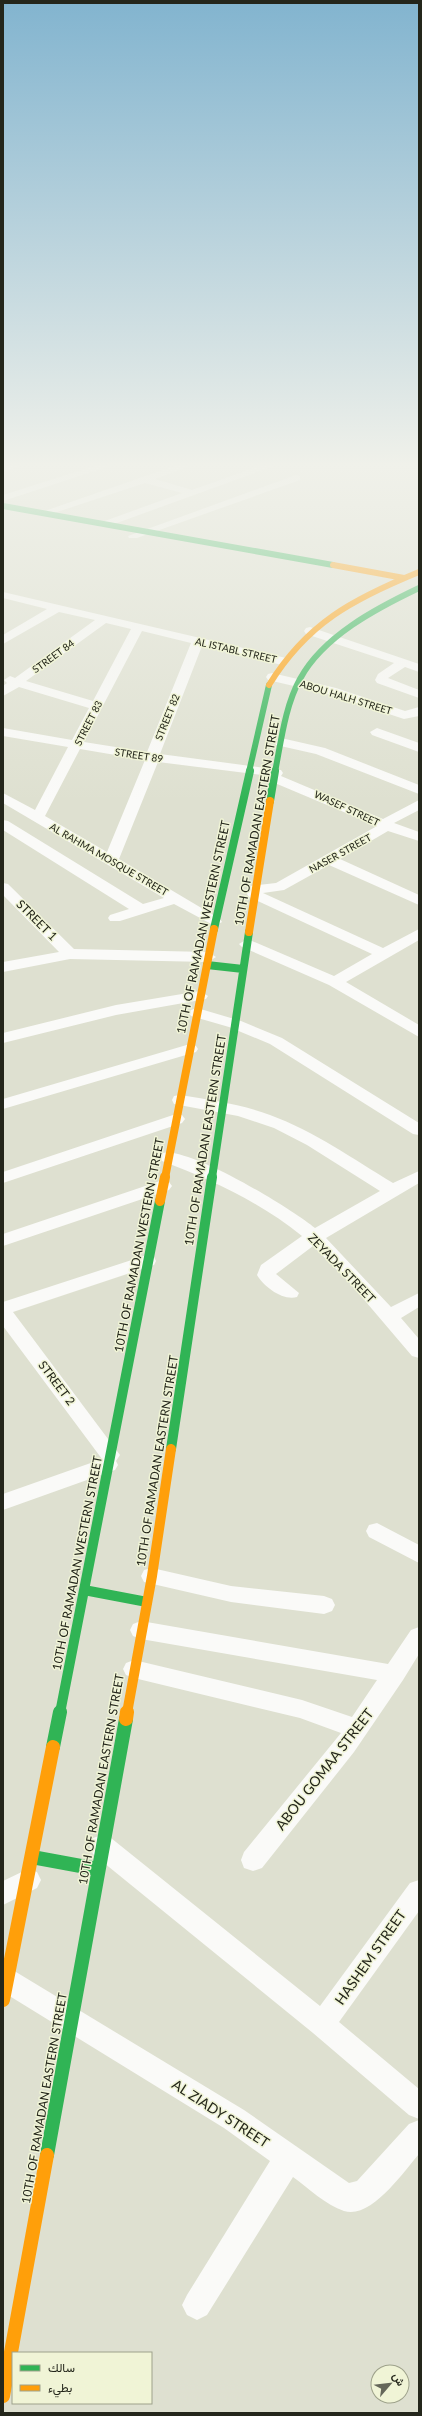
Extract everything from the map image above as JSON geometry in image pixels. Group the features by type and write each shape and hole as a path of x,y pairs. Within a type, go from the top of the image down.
{"street":[{"path":"378,577 398,580"},
{"path":"381,577 419,584"},
{"name":"10TH OF RAMADAN WESTERN STREET","path":"5,1990 207,961 267,689 272,677 282,661 310,631 347,605 407,577"},
{"name":"10TH OF RAMADAN EASTERN STREET","path":"3,2396 99,1858 152,1576 247,944 254,884 282,742 298,682 320,652 333,639 374,610 419,588"},
{"name":"AL ISTABL STREET","path":"5,598 57,608 282,661"},
{"path":"3,640 57,608"},
{"name":"STREET 84","path":"3,692 104,619"},
{"name":"STREET 83","path":"38,817 138,627"},
{"path":"310,631 413,663"},
{"name":"STREET 82","path":"110,860 198,641"},
{"path":"413,663 381,678 419,694"},
{"name":"ABOU HALH STREET","path":"272,677 298,682 372,704 414,713"},
{"path":"3,678 97,706"},
{"path":"372,704 395,685"},
{"path":"414,713 381,733 419,748"},
{"path":"3,744 9,733"},
{"name":"STREET 89","path":"9,733 152,757 248,770 276,776"},
{"path":"282,742 320,751 419,790"},
{"name":"WASEF STREET","path":"276,776 385,825 419,837"},
{"name":"AL RAHMA MOSQUE STREET","path":"3,797 215,922"},
{"name":"NASER STREET","path":"254,884 279,887 331,860 381,830 389,820 419,804"},
{"path":"3,824 140,909"},
{"path":"3,842 54,827"},
{"path":"331,860 419,901"},
{"path":"225,874 238,875"},
{"path":"254,884 384,954"},
{"name":"STREET 1","path":"3,887 70,954"},
{"path":"115,918 176,898"},
{"path":"335,982 419,934"},
{"path":"247,944 335,982 419,1032"},
{"path":"3,967 70,954 207,961 243,969"},
{"path":"3,1038 116,1010 200,996"},
{"path":"197,1013 235,1024 294,1050 419,1130"},
{"path":"3,1104 190,1049"},
{"path":"180,1100 222,1107 264,1118 292,1131 393,1191"},
{"path":"3,1178 176,1120"},
{"name":"ZEYADA STREET","path":"168,1157 212,1174 268,1204 313,1237 332,1254 419,1351"},
{"path":"290,1293 269,1278 266,1272 313,1237 419,1176"},
{"path":"3,1240 162,1186"},
{"path":"3,1311 147,1261"},
{"path":"388,1317 419,1299"},
{"name":"STREET 2","path":"3,1311 109,1460"},
{"path":"3,1502 109,1460"},
{"path":"377,1531 419,1556"},
{"path":"152,1576 231,1594 324,1605"},
{"path":"84,1590 147,1602"},
{"path":"141,1630 394,1674"},
{"name":"ABOU GOMAA STREET","path":"253,1860 358,1729 394,1674 416,1649"},
{"path":"134,1669 302,1709 358,1729"},
{"path":"3,1894 30,1868 99,1858 322,2024 419,2106"},
{"name":"HASHEM STREET","path":"322,2024 419,1890"},
{"name":"AL ZIADY STREET","path":"5,1990 71,2019 234,2119 346,2198 354,2198 367,2191 419,2133"},
{"path":"197,2305 289,2157"}],"traffic: fast":[{"path":"270,801 284,725 293,696 302,675 321,652 346,629 374,611 419,588"},
{"path":"214,929 269,685"},
{"path":"171,1449 249,932"},
{"path":"207,965 243,969"},
{"path":"53,1747 160,1201"},
{"path":"84,1590 147,1602"},
{"path":"47,2155 126,1719"},
{"path":"32,1857 97,1869"}],"traffic: slow":[{"path":"397,577 404,578"},
{"path":"269,685 282,664 297,645 314,629 353,602 407,577"},
{"path":"249,932 270,801"},
{"path":"160,1201 214,929"},
{"path":"126,1719 152,1576 171,1449"},
{"path":"3,2000 53,1747"},
{"path":"3,2396 47,2155"}]}
